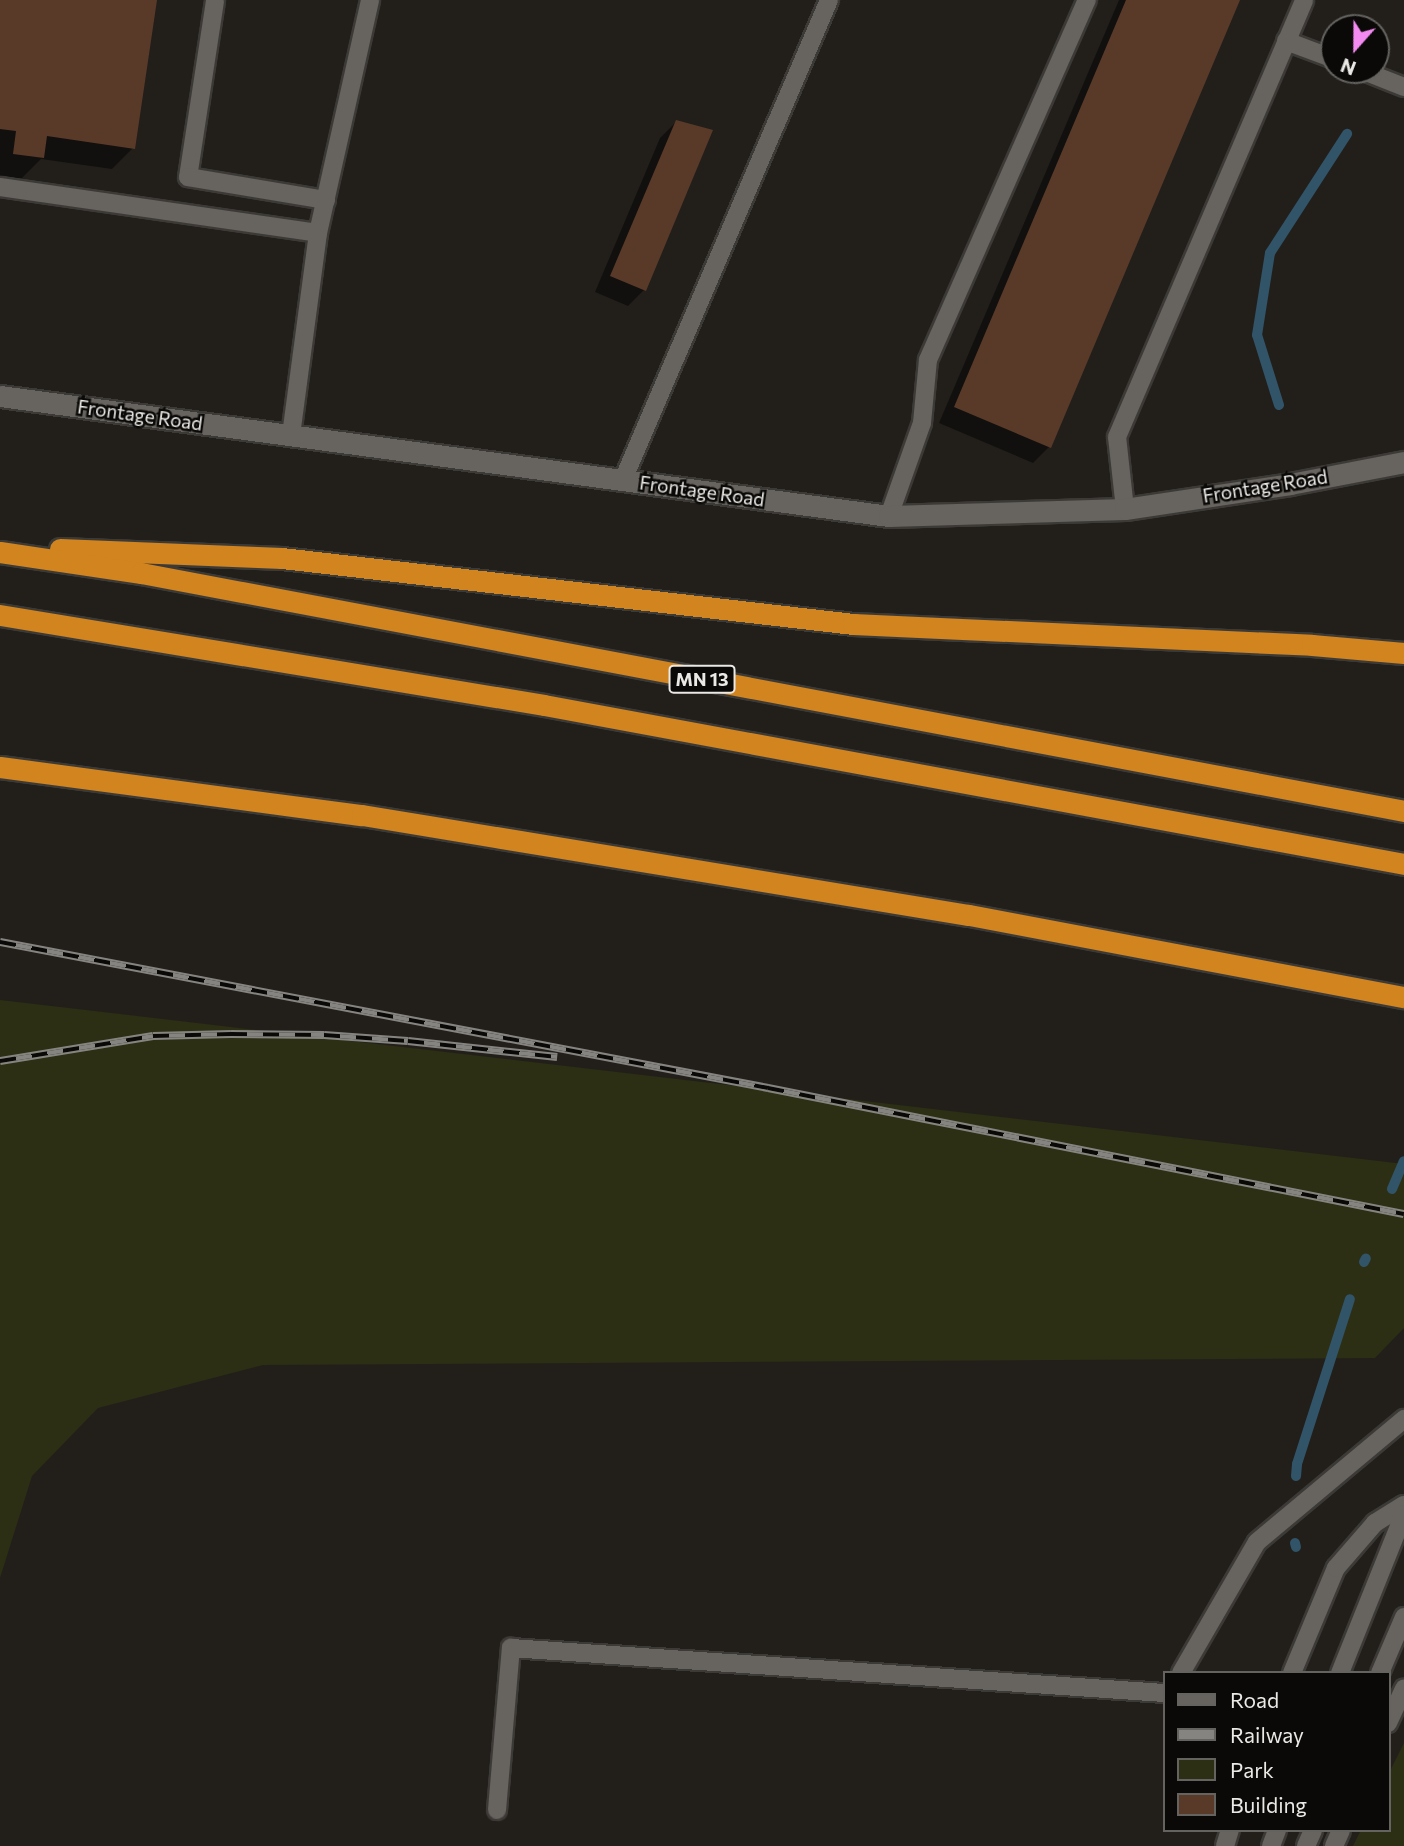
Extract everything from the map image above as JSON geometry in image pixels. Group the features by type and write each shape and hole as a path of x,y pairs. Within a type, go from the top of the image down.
{"highway":[{"path":"0,547 282,558 853,624 1312,645 1404,653"},
{"name":"MN 13","path":"0,552 141,573 1404,811"},
{"path":"0,615 558,707 1404,864"},
{"path":"0,767 362,815 969,915 1404,997"}],"street":[{"name":"Frontage Road","path":"0,396 889,516 1125,509 1290,484 1404,462"}],"lane":[{"path":"291,436 318,233 370,0"},
{"path":"623,480 829,0"},
{"path":"889,516 922,423 928,360 1087,0"},
{"path":"1125,509 1117,437 1304,0"},
{"path":"215,1 188,177 326,200"},
{"path":"1286,41 1320,54"},
{"path":"0,187 318,233"},
{"path":"1182,1671 1257,1542 1404,1419"},
{"path":"1293,1671 1336,1568 1375,1523 1404,1505"},
{"path":"1341,1671 1404,1514"},
{"path":"1381,1671 1404,1617"},
{"path":"497,1810 511,1648 1162,1693"},
{"path":"1390,1719 1404,1688"}],"green space":[{"path":"0,1000 1404,1164 1404,1328 1375,1358 263,1365 98,1408 32,1476 0,1578"},
{"path":"1404,1743 1404,1846 1353,1846 1360,1832 1390,1832 1390,1771"}],"building":[{"path":"0,0 157,0 135,149 47,136 44,158 13,154 16,131 0,129"},
{"path":"1126,0 1240,0 1051,448 954,407"},
{"path":"676,120 713,130 646,291 610,276"}],"waterway":[{"path":"1279,405 1257,335 1270,253 1347,134"},
{"path":"1392,1189 1404,1161"},
{"path":"1364,1262 1366,1258"},
{"path":"1296,1476 1297,1464 1350,1299"},
{"path":"1295,1543 1296,1547"}],"railway":[{"path":"0,942 768,1088 1404,1214"},
{"path":"0,1061 153,1036 231,1034 324,1035 557,1057"}]}
